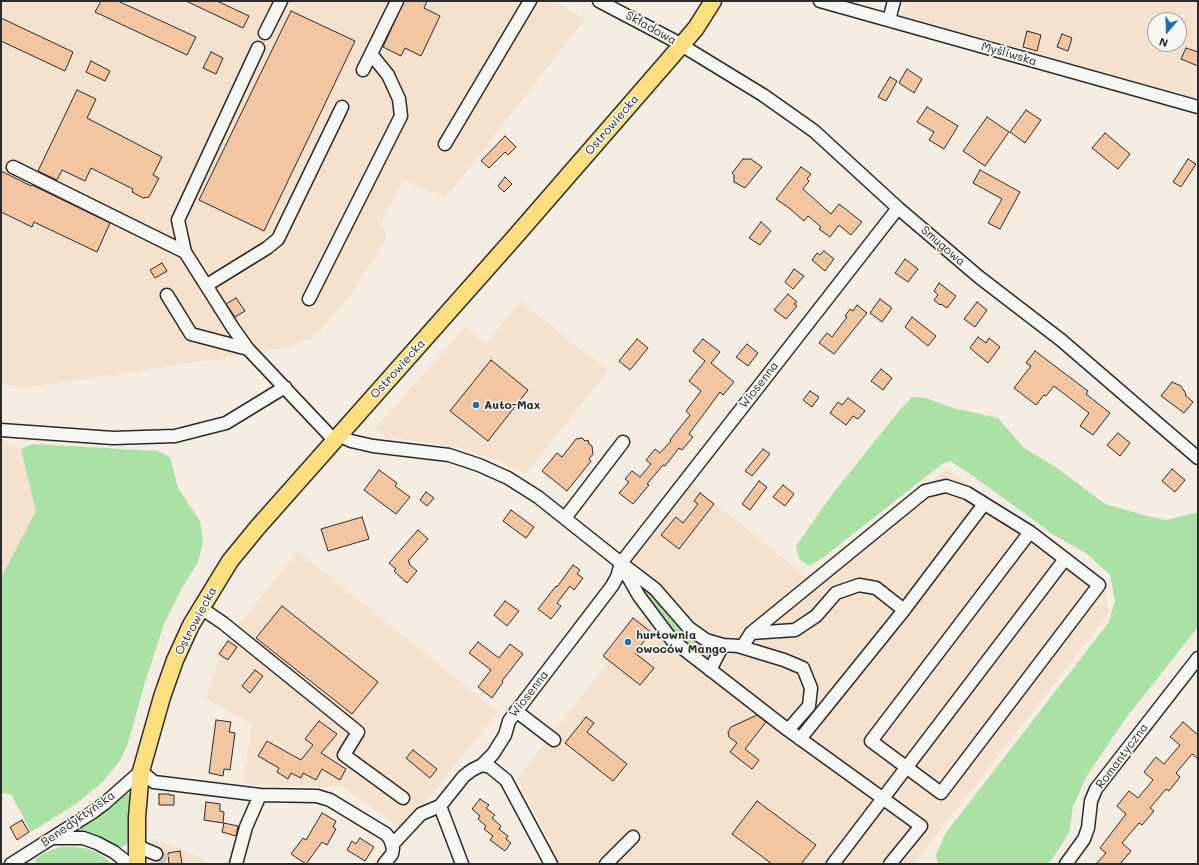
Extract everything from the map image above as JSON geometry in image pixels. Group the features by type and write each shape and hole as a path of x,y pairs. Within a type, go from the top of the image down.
{"main road":[{"name":"Ostrowiecka","path":"137,864 137,817 141,771 162,697 168,678 191,625 230,561 257,528 514,238 681,45 703,19 713,1"}],"street":[{"path":"265,33 281,1"},
{"path":"363,70 397,1"},
{"path":"445,144 530,1"},
{"name":"Składowa","path":"599,1 613,4 681,45"},
{"name":"Myśliwska","path":"820,1 1198,107"},
{"path":"889,20 894,1"},
{"name":"Smugowa","path":"681,45 763,94 814,131 898,208 984,282 1061,340 1198,458"},
{"path":"258,48 178,220 185,252 248,349 336,438 373,446 449,455 479,465 508,478 538,497 655,589 689,628 706,640 723,646 742,647 784,660 803,668 812,688 809,706 788,730"},
{"path":"309,299 401,116 399,99 388,75 371,54"},
{"path":"207,285 267,248 278,239 342,107"},
{"path":"13,167 185,252"},
{"name":"Wiosenna","path":"384,864 392,854 393,844 421,814 440,806 464,776 482,765 493,754 502,740 509,721 516,711 612,586 617,577 621,563 898,208"},
{"path":"167,295 192,334 248,349"},
{"path":"1,430 113,438 175,436 226,423 285,387"},
{"path":"565,518 623,442"},
{"path":"742,647 751,633 925,491 946,486 967,494 1030,532 1099,585 941,793 871,741 1030,532"},
{"path":"800,739 904,610 984,504"},
{"path":"833,864 1065,559"},
{"path":"621,563 639,596 672,640 800,739 921,826 890,864"},
{"path":"751,633 795,630 816,616 836,593 860,585 876,588 904,610"},
{"path":"201,608 223,623 358,732 344,754 403,798"},
{"path":"710,670 723,646"},
{"name":"Romantyczna","path":"1066,864 1084,839 1088,828 1091,801 1096,789 1198,658"},
{"path":"809,706 820,714"},
{"path":"516,711 554,740"},
{"path":"482,765 490,767 506,780 551,864"},
{"path":"141,771 154,782 260,795 317,796 330,800 386,834 393,844"},
{"name":"Benedyktyńska","path":"11,864 105,803 141,771"},
{"path":"236,864 246,827 260,795"},
{"path":"440,806 462,864"},
{"path":"606,864 633,837"},
{"path":"51,838 84,838 114,852 129,864"},
{"path":"137,846 156,854"}],"shaded area":[{"path":"1,1 554,1 585,19 446,198 403,180 381,223 387,238 349,297 313,338 287,347 255,353 25,388 1,383"},
{"path":"906,1 1198,1 1198,99 901,15"},
{"path":"520,301 608,371 526,474 498,461 462,448 385,437 375,429 465,327 486,344"},
{"path":"1,440 21,449 37,513 1,579"},
{"path":"947,469 1105,584 1108,614 914,864 541,864 537,858 551,843 517,779 665,589 631,559 691,484 808,578"},
{"path":"298,551 498,712 403,830 343,787 243,784 252,724 206,699 225,642"},
{"path":"151,838 201,857 205,864 148,864 147,858"}],"green space":[{"path":"912,397 926,398 953,408 998,418 1024,448 1054,466 1105,504 1167,520 1198,512 1198,627 1126,718 1086,777 1073,807 1069,833 1053,858 1047,864 938,864 936,855 945,834 1109,622 1115,601 1110,575 1086,553 1054,535 969,473 950,461 942,464 820,560 809,566 799,559 796,546 831,496"},
{"path":"33,444 158,451 170,457 178,488 200,521 203,542 198,562 182,588 164,624 145,682 129,740 121,759 103,782 77,803 31,832 11,794 1,793 1,578 36,511 21,449"},
{"path":"648,590 676,625 711,654 710,661 696,653 662,620 643,592"},
{"path":"122,794 129,794 130,797 128,841 126,845 121,847 115,846 96,835 84,832 73,832 102,813"},
{"path":"60,847 89,849 101,855 113,864 36,864 35,859 48,851"}],"building":[{"path":"101,1 118,1 196,37 187,55 95,12"},
{"path":"186,1 217,1 249,16 243,28"},
{"path":"404,1 427,1 424,8 440,16 421,56 405,48 401,56 383,47"},
{"path":"291,11 355,41 264,231 199,200"},
{"path":"1,18 73,52 65,71 1,41"},
{"path":"1027,31 1041,35 1037,51 1023,47"},
{"path":"1062,34 1072,38 1068,51 1057,47"},
{"path":"1187,48 1198,52 1198,66 1181,59 1184,52 1187,52"},
{"path":"211,52 223,58 216,74 203,68"},
{"path":"91,61 110,71 105,81 86,72"},
{"path":"907,69 922,79 914,93 899,83"},
{"path":"890,77 897,81 886,101 878,97"},
{"path":"77,90 96,99 87,118 162,157 153,175 159,178 149,197 143,198 132,192 133,189 91,168 85,181 62,170 57,180 38,171"},
{"path":"927,107 958,126 944,149 929,140 934,132 917,122"},
{"path":"1026,110 1041,120 1025,143 1010,132"},
{"path":"987,117 1009,132 985,166 963,151"},
{"path":"1105,133 1130,154 1118,169 1092,148"},
{"path":"505,136 516,147 508,155 505,152 489,168 481,161"},
{"path":"743,159 751,159 762,167 745,188 734,182 734,175 732,173"},
{"path":"1188,159 1196,164 1181,187 1173,182"},
{"path":"801,167 811,174 807,179 809,181 803,189 831,214 839,204 862,222 851,235 839,225 830,237 819,229 821,227 808,216 804,221 776,199"},
{"path":"980,170 1020,192 1000,229 988,223 1002,199 973,183"},
{"path":"1,171 110,223 97,252 34,222 32,227 1,212"},
{"path":"505,177 512,184 504,192 498,186"},
{"path":"761,222 771,231 760,245 749,238"},
{"path":"824,251 834,259 825,271 812,260 817,253 820,255"},
{"path":"905,259 918,269 908,282 895,273"},
{"path":"162,263 167,271 155,278 150,270"},
{"path":"794,269 804,276 793,289 785,282"},
{"path":"939,283 956,296 947,308 934,300 938,295 934,291"},
{"path":"788,294 797,302 794,304 797,306 786,319 774,310"},
{"path":"236,298 245,311 235,317 226,304"},
{"path":"880,299 892,308 882,322 870,313"},
{"path":"977,302 987,310 975,327 964,319"},
{"path":"857,305 867,313 834,354 819,343 827,333 832,337 847,317 845,316 850,309 853,311"},
{"path":"912,317 936,336 928,346 905,327"},
{"path":"978,337 986,343 989,338 1000,347 988,363 970,348"},
{"path":"637,339 648,348 630,370 619,361"},
{"path":"703,339 720,352 711,363 734,382 723,395 720,392 689,434 693,437 682,450 679,448 665,466 663,465 633,504 619,493 629,482 625,479 632,471 640,477 651,464 646,460 655,449 660,453 671,441 670,440 690,415 686,411 701,391 689,381 705,361 693,351"},
{"path":"747,344 758,353 748,366 736,357"},
{"path":"1035,351 1088,391 1086,394 1110,413 1093,435 1080,426 1089,413 1054,386 1036,405 1014,388 1031,366 1026,363"},
{"path":"491,360 528,390 488,441 450,411"},
{"path":"881,369 892,378 883,390 871,381"},
{"path":"1172,382 1181,386 1186,394 1185,395 1193,402 1184,413 1161,396"},
{"path":"810,391 819,397 812,407 803,400"},
{"path":"848,398 865,411 858,419 853,416 846,425 830,413 838,402 842,405"},
{"path":"1118,433 1130,443 1120,456 1107,445"},
{"path":"582,438 585,441 588,440 589,444 592,446 593,454 589,459 591,461 567,491 542,471 557,453 562,457 576,439"},
{"path":"763,449 770,454 752,476 745,471"},
{"path":"1172,469 1185,480 1175,492 1162,481"},
{"path":"379,470 397,483 395,486 410,497 396,514 364,490"},
{"path":"759,481 767,487 750,510 742,504"},
{"path":"783,485 794,494 785,506 773,497"},
{"path":"426,492 434,498 427,506 420,500"},
{"path":"700,493 714,504 679,549 661,535 676,517 683,523 698,504 694,501"},
{"path":"511,510 534,527 526,538 503,521"},
{"path":"362,517 369,539 328,551 321,529"},
{"path":"418,530 428,539 408,561 410,563 409,564 417,571 407,583 394,571 396,569 389,563"},
{"path":"573,565 580,570 577,574 583,578 574,590 570,586 557,603 561,606 551,619 538,609"},
{"path":"505,601 519,611 507,626 494,615"},
{"path":"282,606 378,682 352,714 256,638"},
{"name":"hurtownia owoców Mango","path":"633,618 651,632 635,653 654,668 640,685 603,656"},
{"path":"228,641 237,647 228,660 219,654"},
{"path":"478,642 499,658 510,644 523,654 502,681 503,682 492,698 478,687 491,670 469,653"},
{"path":"255,670 263,676 250,693 242,686"},
{"path":"757,715 766,722 745,749 759,760 752,769 730,752 737,743 729,737 728,732 731,727"},
{"path":"586,717 594,723 587,732 627,764 613,781 565,743"},
{"path":"216,720 231,722 229,732 235,733 230,770 224,769 223,776 209,773"},
{"path":"319,721 337,734 321,753 346,769 340,780 322,769 316,780 303,773 301,778 291,773 288,779 277,772 279,768 258,756 267,741 301,760 313,745 305,739"},
{"path":"1183,722 1198,735 1198,759 1192,754 1176,773 1180,777 1169,791 1166,789 1150,808 1154,811 1142,825 1139,823 1122,843 1131,851 1120,864 1096,864 1106,853 1100,848 1126,814 1117,806 1129,791 1138,798 1153,780 1144,772 1156,757 1164,764 1180,745 1170,737"},
{"path":"413,750 437,769 430,778 406,758"},
{"path":"159,794 174,795 174,805 159,805"},
{"path":"480,799 489,805 486,808 495,815 492,818 501,826 499,829 508,836 506,839 511,843 505,851 490,840 493,836 484,829 486,826 478,819 480,816 472,809"},
{"path":"757,801 816,845 801,864 772,864 732,834"},
{"path":"206,802 220,804 220,811 224,812 223,823 204,820"},
{"path":"322,813 336,821 333,827 336,829 327,845 322,842 306,864 291,854 303,838 306,840"},
{"path":"22,820 29,832 17,840 10,827"},
{"path":"224,823 238,826 236,836 222,832"},
{"path":"360,838 374,847 365,861 347,850 352,841 356,844"},
{"path":"180,851 182,864 169,864 168,853"}],"tunnel":[{"path":"156,854 167,861 168,864"}],"place":[{"name":"Auto-Max","path":"476,405"},
{"name":"hurtownia owoców Mango","path":"628,642"}]}
